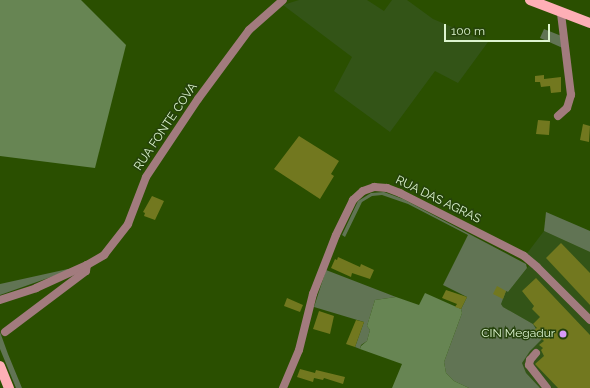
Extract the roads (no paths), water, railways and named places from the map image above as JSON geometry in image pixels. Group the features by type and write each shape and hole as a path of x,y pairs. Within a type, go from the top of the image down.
{"main road":[{"path":"530,0 590,23"},
{"path":"0,366 9,388"}],"street":[{"name":"RUA FONTE COVA","path":"5,332 86,272 87,265 104,255 122,234 128,224 146,177 198,99 249,30 283,0"},
{"path":"558,116 567,108 572,89 561,12"},
{"name":"RUA DAS AGRAS","path":"283,388 299,350 313,294 336,235 353,200 362,191 374,187 387,188 400,193 524,256 590,320"},
{"path":"0,300 36,288 87,265"},
{"path":"536,354 530,360 529,365 547,388"}],"place":[{"name":"CIN Megadur","path":"563,334"}]}
